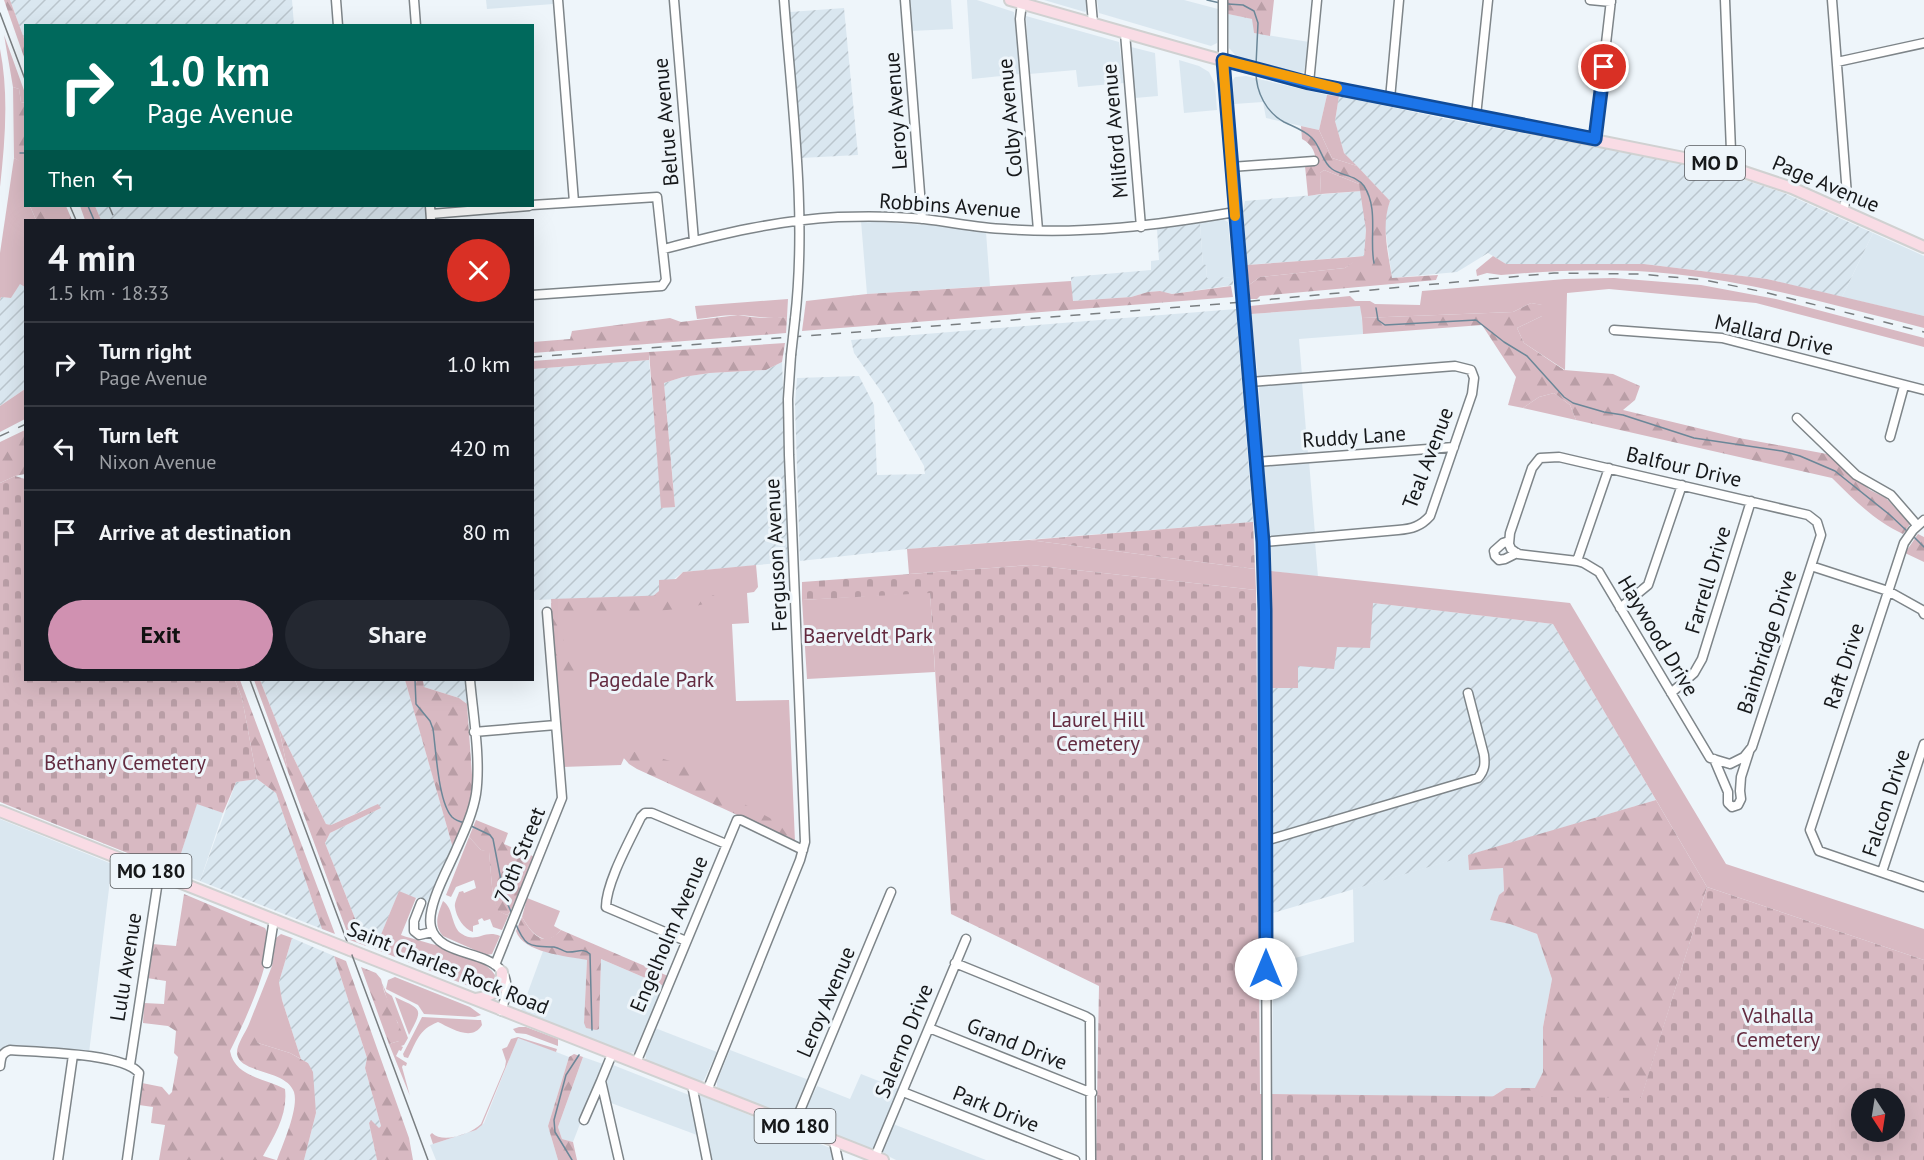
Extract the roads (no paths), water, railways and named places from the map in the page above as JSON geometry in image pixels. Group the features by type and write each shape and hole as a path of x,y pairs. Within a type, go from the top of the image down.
{"main road":[{"name":"Page Avenue","path":"1010,0 1309,83 1729,167 1792,188 1924,247"},
{"name":"Saint Charles Rock Road","path":"0,811 476,999 501,1011 879,1158"},
{"path":"476,999 488,996 497,990 502,983 499,968"}],"street":[{"path":"336,0 338,24"},
{"path":"414,0 416,24"},
{"path":"558,0 574,202"},
{"name":"Belrue Avenue","path":"675,0 694,242"},
{"name":"Ferguson Avenue","path":"707,1091 803,850 806,831 788,399 799,273 801,220 784,0"},
{"name":"Leroy Avenue","path":"905,0 922,219"},
{"path":"1091,0 1093,23"},
{"path":"1223,0 1223,60 1263,542 1267,1160"},
{"path":"1309,83 1317,0"},
{"path":"1390,99 1399,0"},
{"path":"1476,116 1488,0"},
{"path":"1590,0 1611,1 1595,139"},
{"path":"1725,0 1731,151 1729,167"},
{"path":"1832,0 1847,195 1843,211"},
{"name":"Colby Avenue","path":"1022,3 1020,19 1038,230"},
{"name":"Milford Avenue","path":"1125,33 1141,226"},
{"path":"1837,62 1924,43"},
{"path":"1231,167 1314,161"},
{"path":"534,205 657,197 664,249 665,284 534,295"},
{"path":"431,213 506,207"},
{"name":"Robbins Avenue","path":"664,249 801,220 840,217 922,219 983,228 1038,230 1141,226 1235,212"},
{"name":"Mallard Drive","path":"1614,330 1722,338 1924,390"},
{"name":"Teal Avenue","path":"1250,382 1455,366 1471,370 1474,378 1472,393 1430,516 1423,524 1406,530 1263,542"},
{"path":"1890,437 1904,386"},
{"path":"1797,418 1856,475 1891,495 1918,525"},
{"name":"Ruddy Lane","path":"1257,462 1454,447"},
{"name":"Balfour Drive","path":"1512,547 1532,468 1540,458 1558,458 1609,468 1808,514 1817,522"},
{"path":"1577,561 1609,468"},
{"path":"1620,608 1648,585 1682,485"},
{"name":"Farrell Drive","path":"1671,693 1694,673 1702,659 1751,501"},
{"name":"Bainbridge Drive","path":"1749,751 1821,535 1817,522"},
{"name":"Raft Drive","path":"1882,872 1819,851 1810,830 1906,538 1918,525"},
{"name":"Haywood Drive","path":"1512,547 1584,563 1599,572 1710,758 1714,759 1725,783 1728,803 1732,807 1738,805 1741,799 1740,784 1749,751"},
{"path":"1811,566 1888,591 1922,610 1924,614"},
{"name":"70th Street","path":"499,968 513,921 562,798 547,612"},
{"path":"470,681 477,791 468,822 432,910 430,925 432,932 444,944 499,968 507,989 501,1011"},
{"path":"1265,841 1478,778 1483,773 1485,764 1468,693"},
{"path":"474,732 556,725"},
{"name":"Falcon Drive","path":"1882,872 1924,744"},
{"path":"1714,759 1730,764 1749,751"},
{"path":"686,941 606,907 607,897 621,859 640,817 645,813 652,813 726,844"},
{"name":"Engelholm Avenue","path":"636,1063 737,820 803,850"},
{"path":"1882,872 1924,887"},
{"name":"Lulu Avenue","path":"130,1065 159,874"},
{"name":"Leroy Avenue","path":"794,1125 891,892"},
{"path":"422,903 414,921 414,931 419,935 432,932"},
{"path":"267,963 274,920"},
{"name":"Salerno Drive","path":"879,1158 903,1092 966,939"},
{"path":"956,963 1089,1019 1092,1093 1091,1160"},
{"name":"Grand Drive","path":"929,1028 1092,1093"},
{"path":"0,1066 1,1056 10,1050 105,1058 130,1065 139,1073 127,1160"},
{"path":"585,1120 612,1054"},
{"path":"58,1160 73,1055"},
{"path":"601,1081 619,1160"},
{"path":"692,1085 707,1160"},
{"name":"Park Drive","path":"903,1092 1075,1160"},
{"path":"834,1142 838,1160"}],"waterway":[{"path":"1207,0 1220,3"},
{"path":"1228,4 1243,5 1254,11 1258,23 1256,65"},
{"path":"1256,72 1260,94 1272,113 1312,138 1332,169 1361,182 1364,186 1371,204 1374,263"},
{"path":"88,207 94,219"},
{"path":"1376,308 1378,320 1385,325 1476,320 1504,342 1527,356 1564,397 1573,403 1623,415 1694,438 1782,451 1800,456 1835,471 1908,532"},
{"path":"1914,537 1924,547"},
{"path":"415,681 416,704 430,721 433,729 438,775 447,810 456,820 465,823"},
{"path":"469,825 490,835 493,839 504,896 512,914"},
{"path":"515,922 528,943 554,947 567,952 584,951 590,954 592,1030"},
{"path":"572,1160 555,1132 554,1120 566,1075 579,1055"}],"tram line":[{"path":"0,13 24,77"},
{"path":"70,207 76,219"},
{"path":"250,681 428,1160"}],"railway":[{"path":"109,207 115,219"},
{"path":"534,357 1220,304 1554,273 1639,274 1705,280 1764,292 1924,332"},
{"path":"0,436 24,425"}],"park label":[{"name":"Baerveldt Park","path":"868,636"},
{"name":"Pagedale Park","path":"651,680"},
{"name":"Laurel Hill Cemetery","path":"1098,732"},
{"name":"Bethany Cemetery","path":"125,763"},
{"name":"Valhalla Cemetery","path":"1778,1028"}]}
